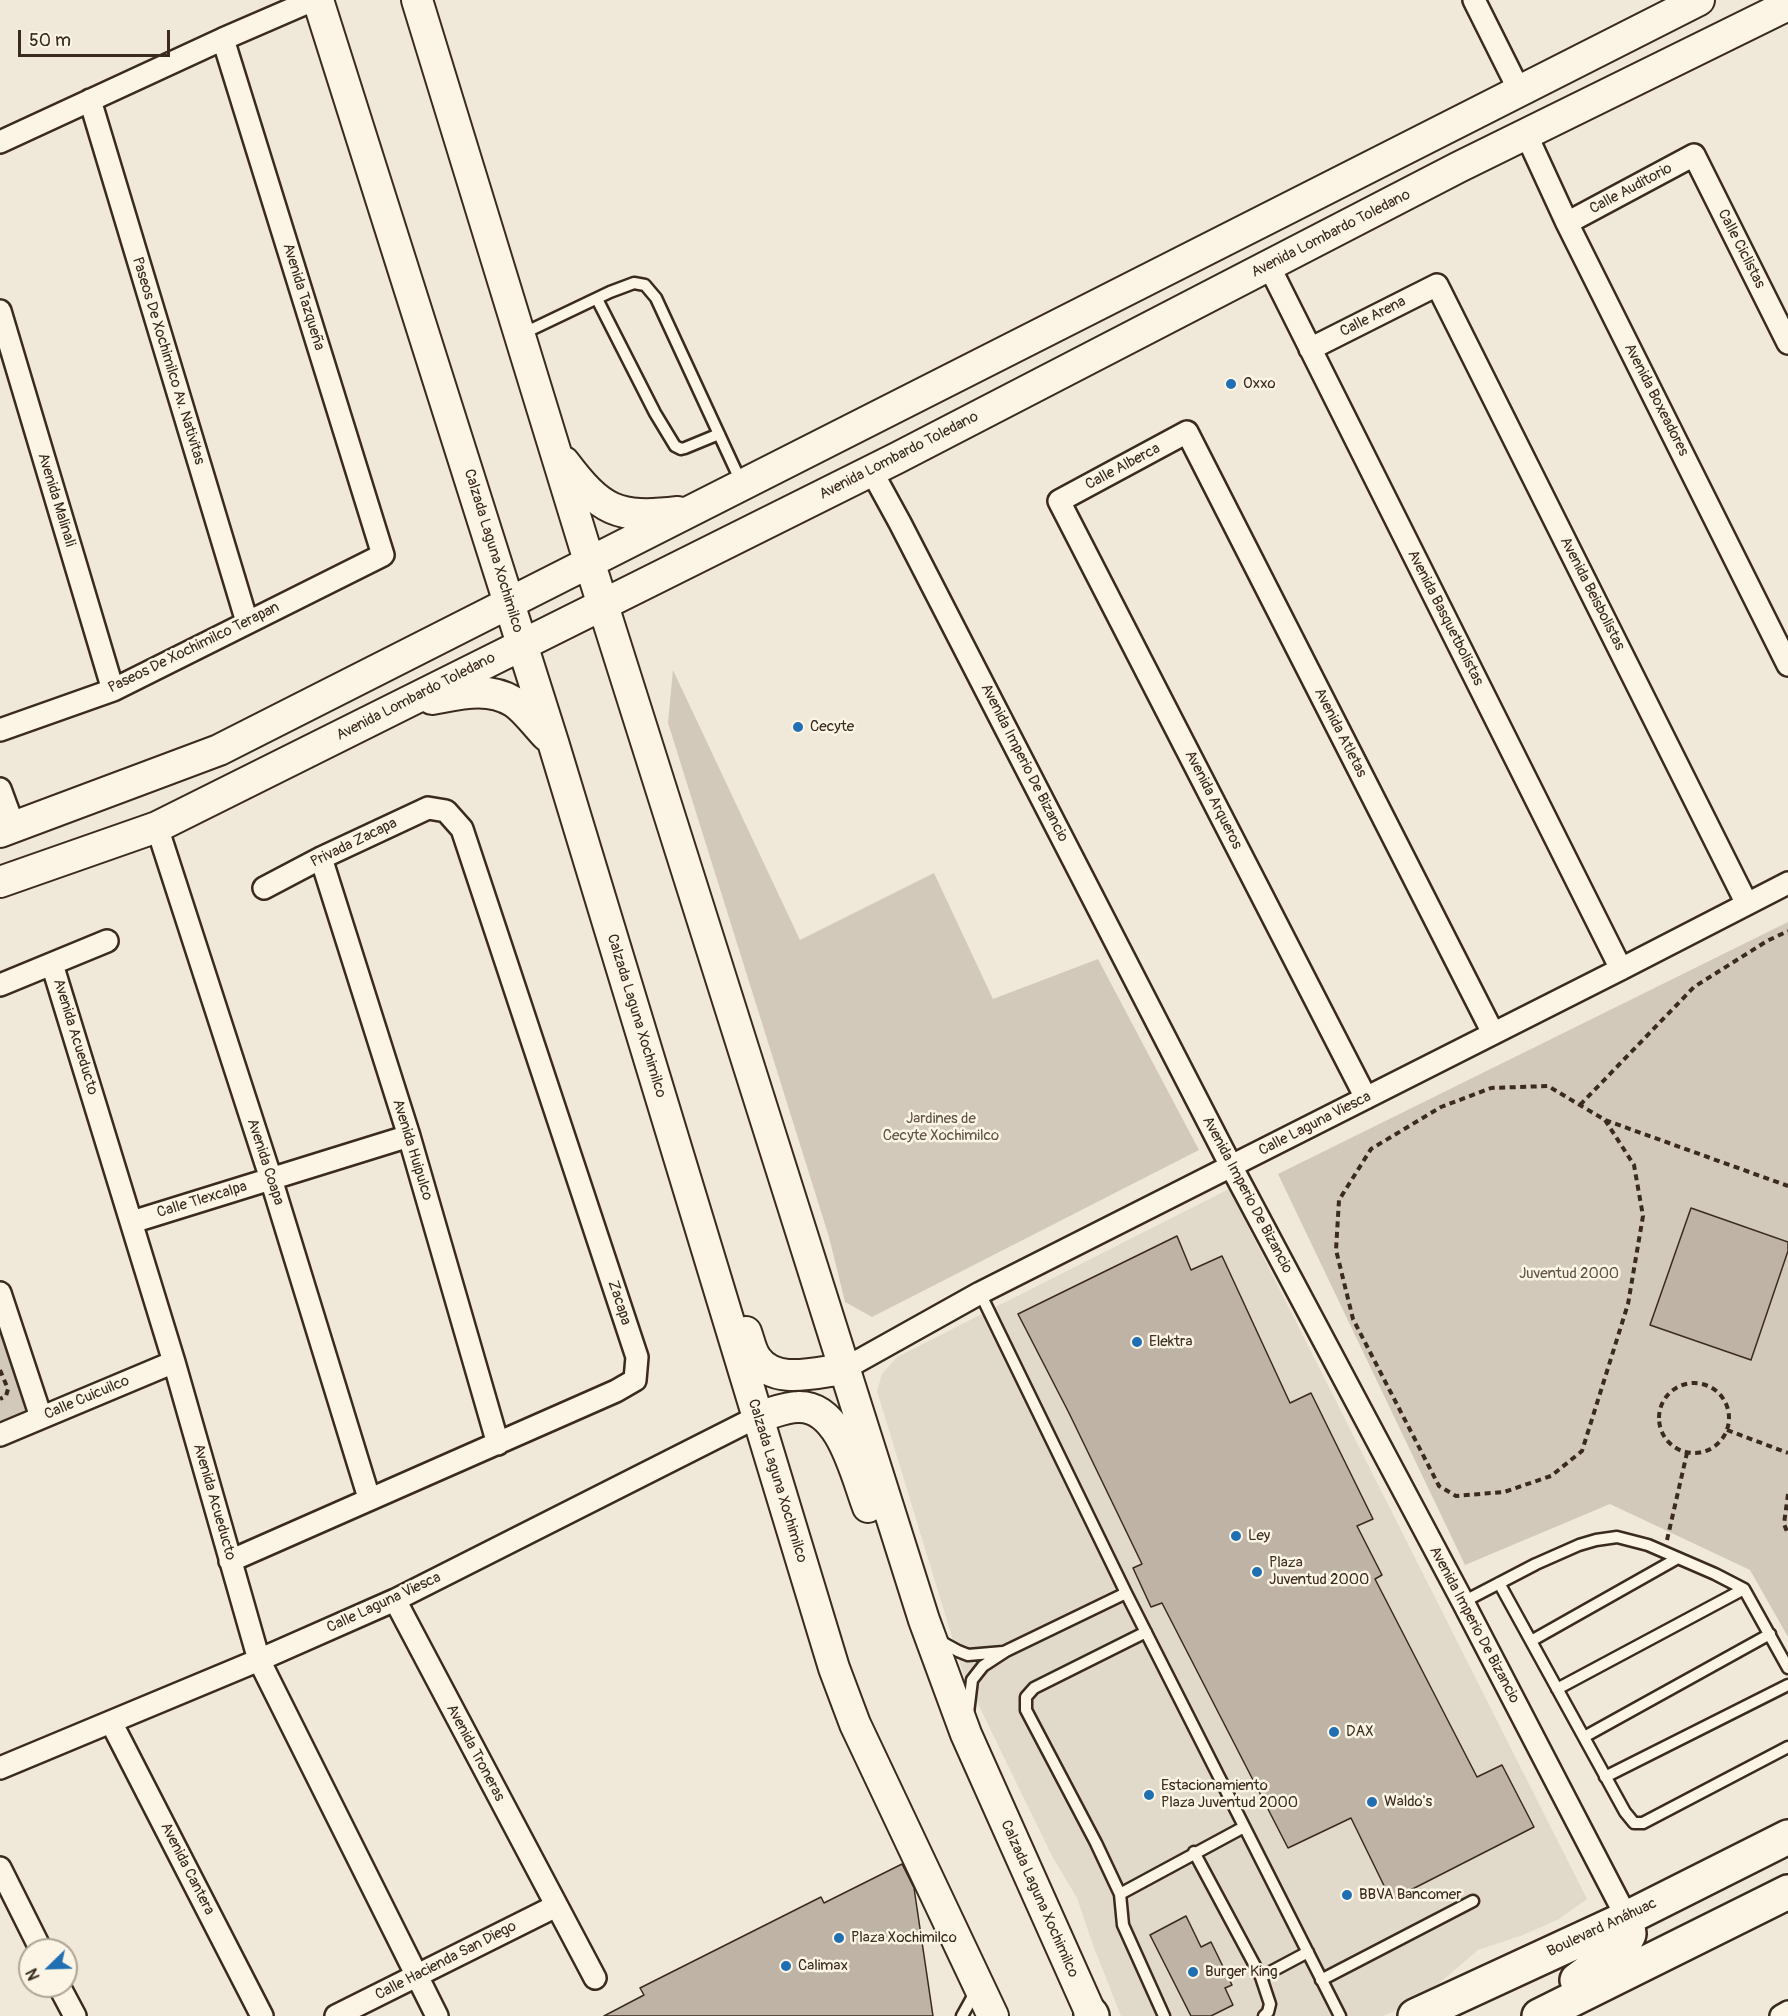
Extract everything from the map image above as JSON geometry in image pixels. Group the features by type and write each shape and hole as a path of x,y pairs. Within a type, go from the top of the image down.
{"main road":[{"name":"Calzada Laguna Xochimilco","path":"318,0 553,742 842,1691 855,1724 993,2016"},
{"name":"Calzada Laguna Xochimilco","path":"417,0 554,450 943,1677 966,1734 1092,2016"},
{"path":"4,881 7,829 219,750 1699,0"},
{"name":"Avenida Lombardo Toledano","path":"4,881 157,827 871,471 1459,167 1786,11"},
{"path":"1459,167 1458,147 1462,138 1520,92"},
{"path":"1275,263 1358,206 1364,188 1359,172"},
{"path":"554,450 598,502 623,513 655,514 690,510"},
{"path":"402,704 471,692 494,694 516,703 553,742"},
{"path":"659,1091 665,1094 687,1141 754,1356 762,1366 774,1373 791,1376 844,1369"},
{"path":"757,1417 798,1407 812,1409 824,1416 839,1431 919,1638 943,1677"},
{"name":"Boulevard Anáhuac","path":"1415,2016 1627,1918 1788,1837"},
{"path":"1539,2016 1788,1892"},
{"path":"1531,2016 1623,1946 1629,1934 1627,1918"}],"street":[{"path":"0,142 313,0"},
{"path":"1474,0 1520,92"},
{"name":"Avenida Tazqueña","path":"223,39 383,555"},
{"name":"Paseos De Xochimilco Av. Nativitas","path":"90,100 247,622"},
{"name":"Avenida Boxeadores","path":"1526,134 1567,223 1788,665"},
{"name":"Calle Auditorio","path":"1567,223 1694,155"},
{"name":"Calle Ciclistas","path":"1694,155 1788,343"},
{"name":"Avenida Basquetbolistas","path":"1275,263 1310,349 1621,969"},
{"name":"Calle Arena","path":"1310,349 1437,285"},
{"name":"Avenida Beisbolistas","path":"1437,285 1746,904"},
{"name":"Avenida Malinali","path":"0,311 113,690"},
{"name":"Calle Alberca","path":"1059,501 1187,432"},
{"name":"Avenida Atletas","path":"1187,432 1493,1033"},
{"name":"Avenida Imperio De Bizancio","path":"871,471 900,523 1231,1166 1463,1602 1627,1918"},
{"name":"Avenida Arqueros","path":"1059,501 1366,1098"},
{"name":"Paseos De Xochimilco Terapan","path":"0,730 113,690 383,555"},
{"path":"0,789 7,829"},
{"name":"Privada Zacapa","path":"264,888 321,858 428,808 446,811"},
{"name":"Zacapa","path":"230,1561 369,1498 498,1444 616,1391 635,1380 637,1357 462,829 446,811"},
{"name":"Avenida Coapa","path":"157,827 271,1179 369,1498"},
{"name":"Avenida Huipulco","path":"321,858 409,1136 498,1444"},
{"name":"Calle Laguna Viesca","path":"844,1369 980,1293 1621,969 1788,882"},
{"path":"0,985 107,941"},
{"name":"Avenida Acueducto","path":"52,964 174,1362 259,1660 437,2016"},
{"name":"Calle Tlexcalpa","path":"132,1222 409,1136"},
{"path":"0,1293 41,1417"},
{"name":"Calle Cuicuilco","path":"0,1435 174,1362"},
{"name":"Calle Laguna Viesca","path":"0,1768 259,1660 395,1600 757,1417"},
{"name":"Avenida Troneras","path":"395,1600 595,1978"},
{"name":"Avenida Cantera","path":"111,1722 262,2016"},
{"path":"0,1868 35,1938"},
{"name":"Calle Hacienda San Diego","path":"336,2016 556,1906"},
{"path":"66,1998 75,2016"},
{"path":"1781,2016 1788,2012"}],"lane":[{"path":"519,336 634,283 645,285 656,298 742,484"},
{"path":"597,299 655,413 675,446 681,449 719,434"},
{"path":"980,1293 1126,1593 1340,2016"},
{"path":"1463,1602 1579,1545 1596,1540 1617,1538 1648,1545 1744,1589 1788,1668"},
{"path":"1531,1641 1678,1558"},
{"path":"1499,1583 1605,1777 1625,1812 1634,1822 1644,1822 1788,1747"},
{"path":"1557,1689 1744,1589"},
{"path":"966,1734 972,1680 983,1666 1006,1651 1126,1593"},
{"path":"924,1620 938,1639 958,1652 968,1655 1006,1651"},
{"path":"1146,1632 1034,1688 1026,1697 1026,1710 1096,1843 1120,1894 1123,1925 1164,2016"},
{"path":"1584,1737 1770,1634"},
{"path":"1605,1777 1788,1685"},
{"path":"1120,1894 1244,1827"},
{"path":"1194,1852 1261,1977 1270,2004 1264,2016"},
{"path":"1321,1980 1473,1901"},
{"path":"1261,1977 1308,1952"},
{"path":"962,2016 978,1986"}],"path":[{"path":"1580,1105 1694,987 1767,941 1788,931"},
{"path":"1605,1120 1634,1165 1643,1216 1628,1304 1582,1451 1551,1476 1504,1492 1456,1496 1439,1486 1353,1319 1336,1250 1339,1200 1371,1149 1441,1107 1481,1091 1491,1088 1548,1086 1605,1120 1788,1186"},
{"path":"0,1370 8,1389 6,1396 0,1399"},
{"path":"1700,1384 1718,1393 1728,1410 1727,1430 1722,1439 1707,1451 1697,1454 1687,1453 1670,1444 1660,1427 1659,1417 1665,1398 1681,1386 1700,1384"},
{"path":"1727,1430 1788,1453"},
{"path":"1665,1552 1687,1453"},
{"path":"1788,1494 1784,1524 1788,1534"}],"shaded area":[{"name":"Plaza Juventud 2000","path":"1229,1189 1587,1899 1559,1919 1523,1935 1478,1950 1443,1980 1408,2005 1383,2016 1121,2016 1077,1898 1052,1856 963,1673 877,1391 882,1374 897,1357"}],"green space":[{"name":"Jardines de Cecyte Xochimilco","path":"673,670 800,940 934,873 993,999 1098,959 1199,1150 872,1317 845,1302 829,1237 668,723"},
{"name":"Juventud 2000","path":"1788,922 1788,1637 1750,1570 1610,1504 1465,1565 1278,1174"},
{"path":"0,1294 41,1417 0,1433"}],"building":[{"path":"1691,1208 1788,1242 1788,1251 1751,1360 1650,1325"},
{"name":"Plaza Juventud 2000","path":"1177,1236 1191,1270 1222,1256 1290,1403 1311,1393 1373,1519 1357,1526 1382,1575 1375,1579 1477,1777 1502,1765 1534,1827 1391,1900 1351,1818 1288,1848 1162,1603 1151,1607 1133,1568 1142,1564 1018,1314"},
{"name":"Calimax","path":"902,1864 914,1888 933,2016 604,2016 644,1995 640,1988 821,1897 824,1903"},
{"path":"1186,1916 1201,1947 1211,1942 1232,1985 1225,1988 1233,2005 1211,2016 1191,2016 1150,1935"}],"place":[{"name":"Oxxo","path":"1231,384"},
{"name":"Cecyte","path":"798,727"},
{"name":"Elektra","path":"1137,1342"},
{"name":"Ley","path":"1236,1536"},
{"name":"Plaza Juventud 2000","path":"1257,1572"},
{"name":"DAX","path":"1334,1732"},
{"name":"Estacionamiento Plaza Juventud 2000","path":"1149,1795"},
{"name":"Waldo's","path":"1372,1802"},
{"name":"BBVA Bancomer","path":"1347,1895"},
{"name":"Plaza Xochimilco","path":"839,1938"},
{"name":"Calimax","path":"786,1966"},
{"name":"Burger King","path":"1193,1972"}]}
